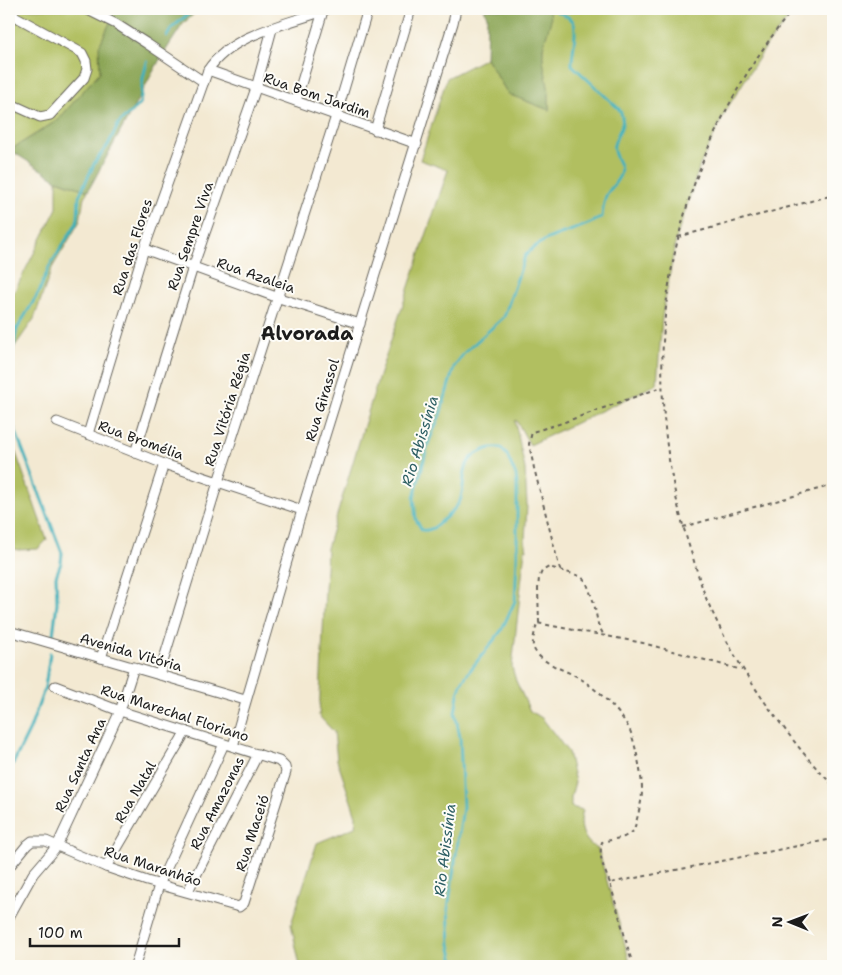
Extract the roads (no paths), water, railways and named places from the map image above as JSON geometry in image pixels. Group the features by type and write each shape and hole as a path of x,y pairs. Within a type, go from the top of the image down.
{"street":[{"path":"86,9 116,24 204,82"},
{"name":"Rua Vitória Régia","path":"159,674 276,297 336,116 368,9"},
{"path":"375,130 411,9"},
{"name":"Rua Girassol","path":"134,966 159,885 228,745 245,700 302,510 417,144 453,24 454,9"},
{"path":"208,70 223,52 239,42 255,34 325,10"},
{"path":"296,101 325,10"},
{"path":"9,13 82,53 86,61 87,70 84,78 50,116 40,117 9,103"},
{"name":"Rua Sempre Viva","path":"135,453 193,267 256,88 272,29"},
{"name":"Rua das Flores","path":"88,434 144,249 208,70"},
{"name":"Rua Bom Jardim","path":"208,70 417,144"},
{"name":"Rua Azaleia","path":"144,249 276,297 360,324"},
{"name":"Rua Bromélia","path":"57,422 164,464 302,510"},
{"path":"101,658 164,464"},
{"name":"Avenida Vitória","path":"9,632 245,700"},
{"name":"Rua Santa Ana","path":"9,917 32,874 57,846 120,711 134,667"},
{"name":"Rua Marechal Floriano","path":"55,686 120,711 279,761 285,767"},
{"name":"Rua Natal","path":"106,867 186,731"},
{"name":"Rua Amazonas","path":"188,891 258,754"},
{"name":"Rua Maceió","path":"242,906 283,781 285,767"},
{"name":"Rua Maranhão","path":"9,866 32,841 46,841 106,867 159,885 188,891 235,907 242,906"}],"waterway":[{"path":"167,36 172,28 194,9"},
{"name":"Rio Abissínia","path":"455,966 450,944 448,909 463,807 460,737 455,713 461,684 501,631 515,601 517,557 516,476 507,455 501,448 489,448 474,455 466,466 460,501 452,512 428,530 422,530 416,520 414,498 428,444 440,415 454,367 464,353 504,317 525,256 542,242 602,217 607,194 620,175 620,167 614,153 615,140 622,124 619,109 572,65 575,34 574,23 571,19 554,9"},
{"path":"9,370 17,329 39,292 49,267 76,224 79,196 95,162 108,145 119,123 140,104 147,62"},
{"path":"9,326 17,329"},
{"path":"9,414 62,553 61,563 56,576 57,603 53,635"},
{"path":"9,772 30,729 45,687 50,653"}],"district":[{"name":"Alvorada","path":"307,333"}]}
